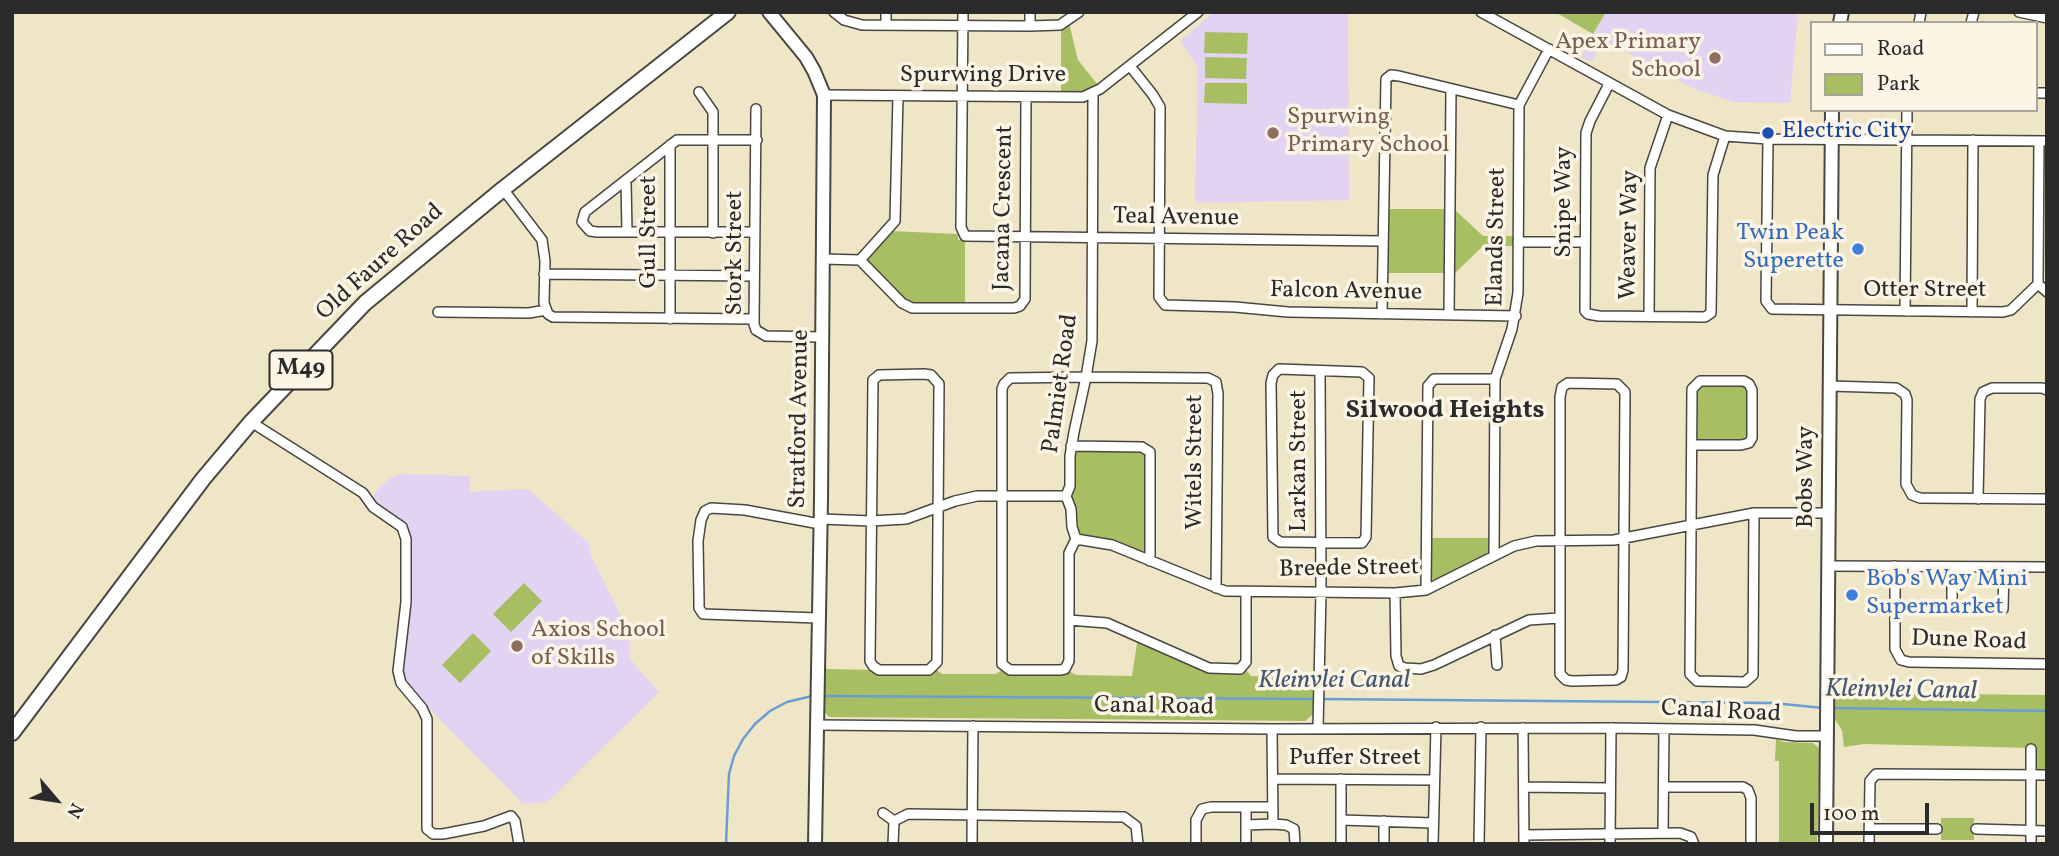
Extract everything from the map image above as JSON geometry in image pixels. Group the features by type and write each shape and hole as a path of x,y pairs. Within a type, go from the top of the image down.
{"main road":[{"name":"Old Faure Road","path":"12,733 181,508 251,422 365,303 503,189 728,12"}],"street":[{"name":"Stratford Avenue","path":"769,12 806,57 824,95 815,844"},
{"path":"834,12 852,24 963,26 1060,24 1079,12"},
{"path":"886,12 886,25"},
{"path":"962,97 963,12"},
{"path":"1030,12 1030,26"},
{"name":"Spurwing Drive","path":"824,95 1073,97 1093,94 1198,12"},
{"path":"1481,12 1668,116 1725,136 1768,139 2043,141 2038,284 2047,292"},
{"path":"2023,16 2047,18"},
{"name":"Elands Street","path":"1494,556 1495,379 1516,316 1518,105 1549,49"},
{"path":"1130,66 1160,107 1160,239"},
{"path":"1382,314 1385,83 1388,77 1395,75 1518,105"},
{"name":"Snipe Way","path":"1609,84 1586,133 1585,311 1599,316 1649,316"},
{"path":"1449,315 1451,89"},
{"path":"699,92 713,112 713,233"},
{"name":"Palmiet Road","path":"1003,495 1002,664 1007,669 1014,670 1065,669 1069,661 1069,553 1076,539 1072,527 1072,509 1066,496 1070,486 1072,446 1092,341 1093,94"},
{"path":"823,260 860,260 897,217 898,96"},
{"name":"Teal Avenue","path":"962,97 961,230 970,237 1382,241"},
{"name":"Jacana Crescent","path":"860,260 908,307 1017,308 1025,299 1026,97"},
{"name":"Stork Street","path":"756,109 756,330 766,336 822,337"},
{"name":"Bobs Way","path":"1826,844 1832,112"},
{"path":"1905,311 1907,112"},
{"name":"Weaver Way","path":"1649,316 1650,168 1668,116"},
{"path":"1649,316 1709,316 1712,308 1713,175 1725,136"},
{"name":"Otter Street","path":"1768,139 1768,305 1777,311 2008,311 2038,284"},
{"path":"755,232 590,231 582,222 585,212 677,140 757,140"},
{"path":"1972,312 1973,140"},
{"name":"Gull Street","path":"670,145 670,318"},
{"path":"626,181 627,232"},
{"path":"503,189 542,240 548,314 558,318 754,319"},
{"name":"Falcon Avenue","path":"1160,239 1159,298 1165,306 1288,312 1516,316"},
{"path":"1518,242 1585,242"},
{"path":"544,274 754,276"},
{"path":"438,312 528,313 546,310"},
{"path":"1279,369 1362,372 1369,378 1366,537 1362,543 1321,543 1280,542 1273,537 1273,375 1279,369"},
{"name":"Larkan Street","path":"1319,726 1320,371"},
{"path":"879,375 931,375 939,384 937,508 937,662 929,670 879,670 871,664 872,386 873,380 879,375"},
{"path":"1003,495 1004,384 1010,378 1086,377"},
{"name":"Witels Street","path":"1086,377 1208,378 1216,382 1216,588"},
{"path":"1426,590 1428,386 1434,379 1495,379"},
{"path":"1693,445 1749,443 1752,438 1752,390 1749,384 1744,381 1700,381 1693,386 1691,677 1700,682 1745,682 1751,678 1754,670 1754,513"},
{"path":"1618,384 1624,389 1625,539 1621,677 1616,680 1572,681 1563,678 1559,668 1560,541 1560,397 1565,385 1618,384"},
{"path":"1830,386 1896,388 1902,391 1907,400 1906,484 1912,495 1920,498 2047,499"},
{"path":"1978,499 1980,399 1983,391 1992,388 2047,390"},
{"path":"251,422 363,494 373,507 402,527 406,538 406,602 398,671 401,683 426,715 427,829 433,834 443,834 484,826 511,816 515,821 519,844"},
{"path":"1072,446 1142,447 1150,452 1150,561"},
{"path":"818,618 703,614 699,608 698,541 705,511 711,508 745,510 820,522 872,521 905,519 966,498 1003,495 1066,496"},
{"name":"Breede Street","path":"1076,539 1112,545 1216,588 1246,592 1395,593 1426,590 1525,543 1625,539 1754,513 1829,513"},
{"path":"1828,566 2047,567"},
{"name":"Dune Road","path":"1895,566 1895,649 1902,660 2047,664"},
{"path":"1952,567 1952,608"},
{"path":"2003,609 2004,567"},
{"path":"1069,620 1107,623 1209,668 1240,669 1246,662 1246,592"},
{"path":"1395,593 1396,656 1401,667 1428,668 1529,620 1559,618"},
{"path":"1495,635 1497,665"},
{"name":"Canal Road","path":"816,719 973,726 1754,730 1796,736 1827,736"},
{"path":"972,844 973,726"},
{"name":"Puffer Street","path":"1272,729 1273,779 1434,780 1436,727"},
{"path":"1479,844 1481,727"},
{"path":"1523,728 1524,839 1610,839 1663,833 1687,834 1693,844"},
{"path":"1610,839 1611,728"},
{"path":"1663,833 1664,729"},
{"path":"2031,749 2031,844"},
{"path":"1870,844 1870,781 1876,774 2047,775"},
{"path":"1273,779 1273,824"},
{"path":"1341,779 1341,844"},
{"path":"1433,844 1434,780"},
{"path":"1664,787 1737,786 1748,790 1751,798 1751,844"},
{"path":"1524,787 1610,788"},
{"path":"1246,807 1246,844"},
{"path":"1196,844 1196,820 1202,809 1272,807"},
{"path":"883,813 894,821"},
{"path":"893,844 894,821 908,814 1124,817 1136,826 1138,844"},
{"path":"1341,820 1433,822"},
{"path":"1384,821 1384,844"},
{"path":"1246,825 1286,825 1294,829 1295,844"},
{"path":"1870,829 1937,829"},
{"path":"1976,829 2047,831"}],"shaded area":[{"name":"Spurwing Primary School","path":"1214,12 1348,12 1349,200 1195,203 1198,67 1180,41"},
{"name":"Apex Primary School","path":"1606,12 1798,12 1790,103 1734,102 1690,87 1604,40 1591,62 1581,57"},
{"name":"Axios School of Skills","path":"401,474 470,476 470,492 528,489 589,543 591,556 629,632 630,659 659,692 545,802 523,804 411,690 403,678 401,663 409,611 409,530 406,525 374,504 376,500 373,497 391,477"}],"green space":[{"path":"1555,12 1606,12 1593,34"},
{"path":"1069,23 1078,60 1098,85 1086,93 1061,94 1061,27"},
{"path":"1205,32 1248,33 1247,54 1204,53"},
{"path":"1205,57 1247,58 1246,79 1205,78"},
{"path":"1205,83 1247,83 1247,104 1204,103"},
{"path":"1453,208 1483,236 1515,236 1515,246 1483,246 1452,276"},
{"path":"1387,209 1445,209 1444,273 1386,273"},
{"path":"891,231 958,234 958,240 965,240 965,305 909,304 868,263 868,255"},
{"path":"1701,386 1748,387 1745,441 1698,440 1697,391"},
{"path":"1141,450 1146,453 1144,552 1103,539 1087,538 1079,533 1070,492 1074,452"},
{"path":"1429,538 1491,538 1490,552 1435,580 1429,577"},
{"path":"524,583 542,601 511,632 493,614"},
{"path":"473,633 491,651 460,683 442,665"},
{"path":"1140,641 1211,671 1245,669 1251,676 1313,678 1313,714 1305,721 829,717 823,710 824,669 936,669 942,674 1067,670 1076,675 1132,676 1137,643"},
{"path":"1835,693 2047,695 2047,773 2038,770 2035,748 1864,744 1844,747 1842,730 1835,720"},
{"path":"1776,739 1784,742 1813,743 1820,749 1817,844 1779,844 1779,761 1775,761"},
{"path":"1941,818 1974,818 1974,840 1941,840"}],"waterway":[{"name":"Kleinvlei Canal","path":"726,844 729,774 743,739 770,711 787,702 812,696"},
{"name":"Kleinvlei Canal","path":"822,696 1316,699"},
{"name":"Kleinvlei Canal","path":"1322,699 1773,703 1823,708"},
{"name":"Kleinvlei Canal","path":"1830,708 2047,711"}],"place":[{"name":"Apex Primary School","path":"1715,58"},
{"name":"Spurwing Primary School","path":"1273,133"},
{"name":"Electric City","path":"1768,133"},
{"name":"Twin Peak Superette","path":"1858,249"},
{"name":"Bob's Way Mini Supermarket","path":"1852,595"},
{"name":"Axios School of Skills","path":"517,646"}],"district":[{"name":"Silwood Heights","path":"1445,412"}]}
